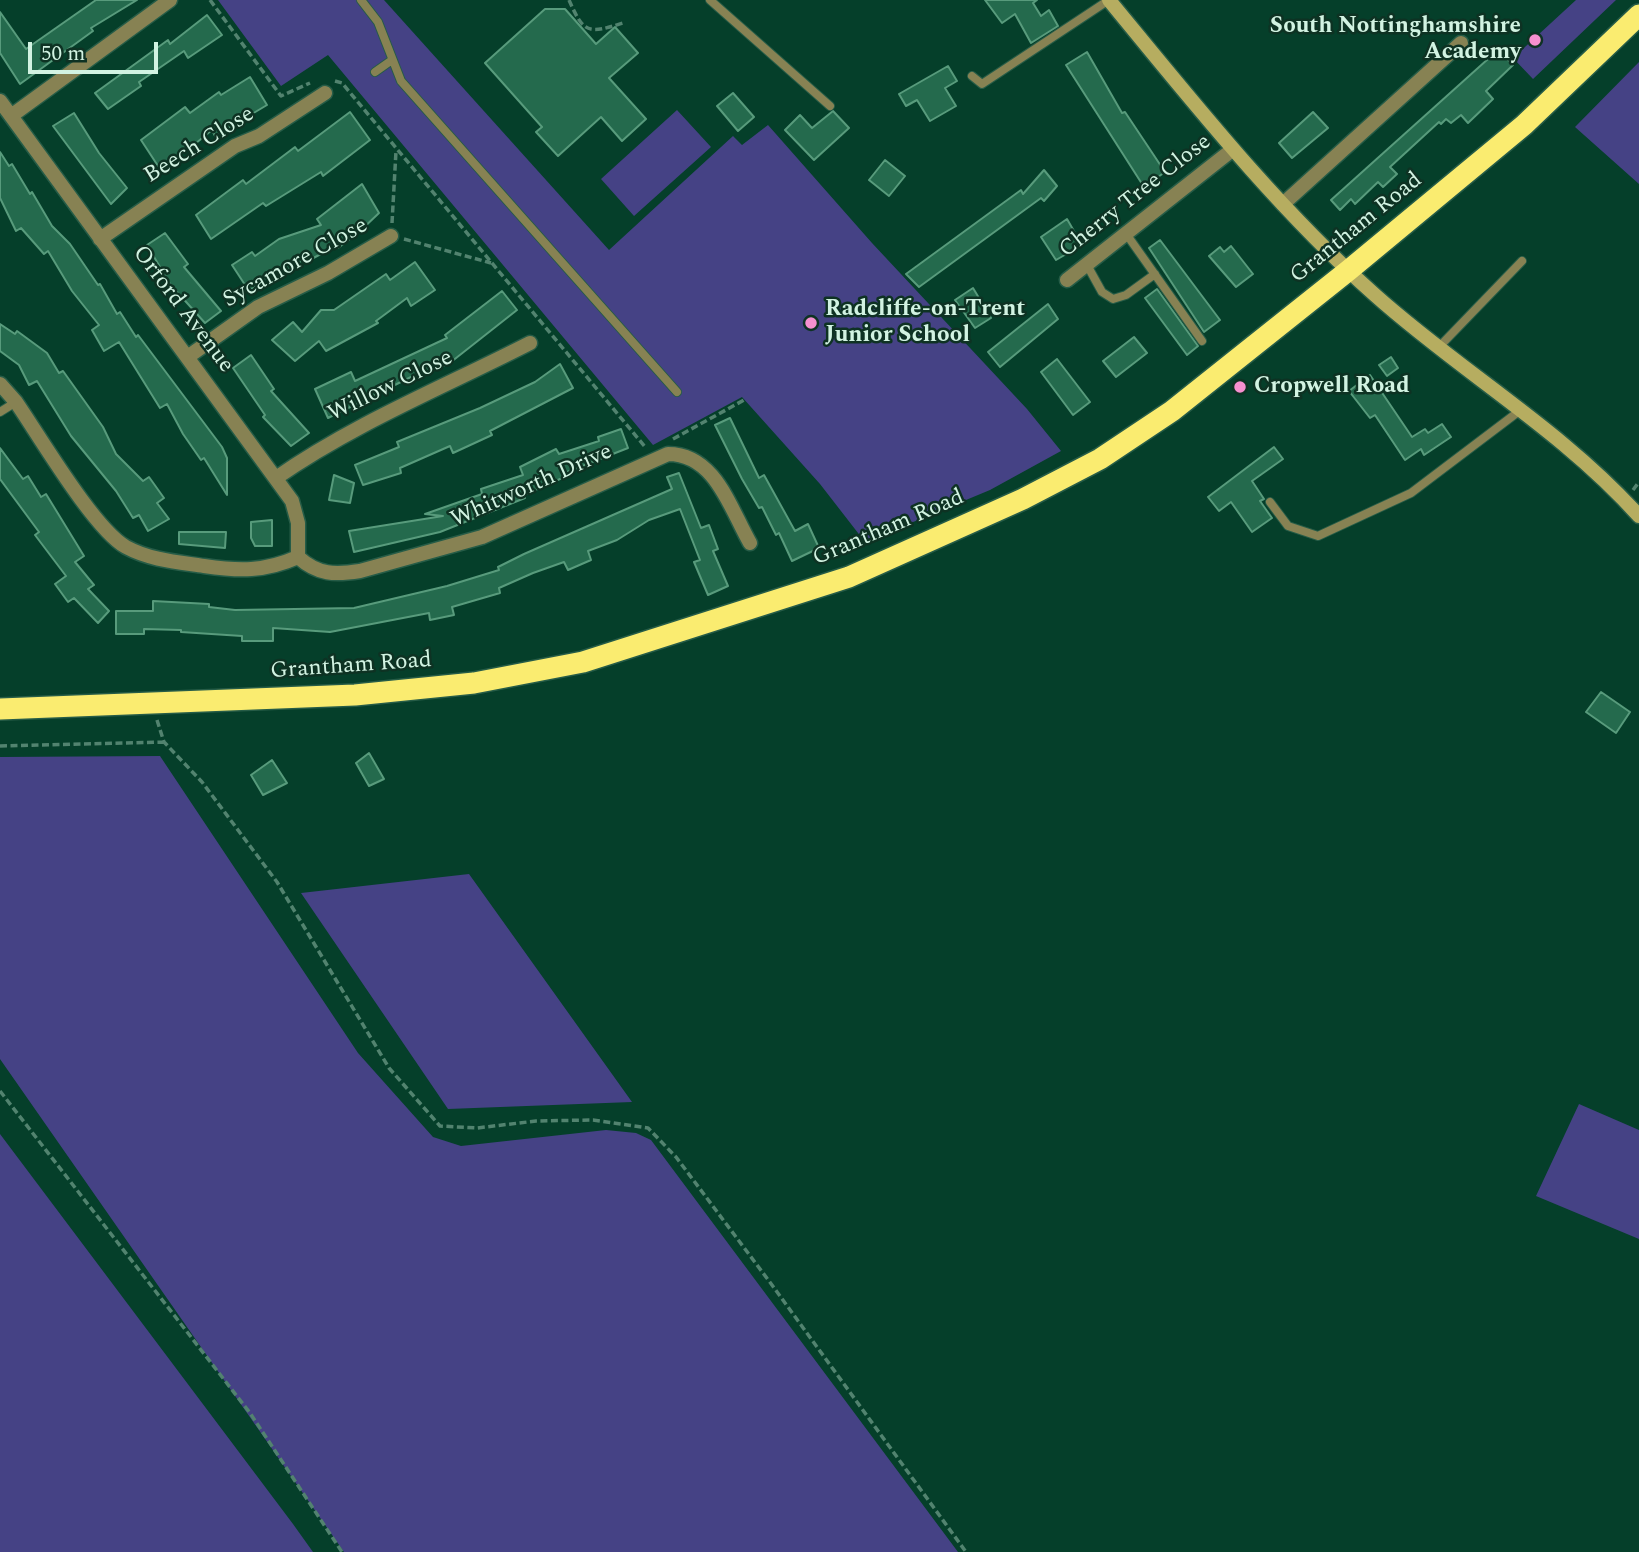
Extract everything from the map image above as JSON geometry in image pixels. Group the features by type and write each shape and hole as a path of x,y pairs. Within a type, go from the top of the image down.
{"highway":[{"name":"Grantham Road","path":"0,709 355,695 474,683 583,662 849,577 925,545 1100,459 1172,411 1349,270 1524,125 1639,15"}],"street":[{"path":"11,116 170,0"},
{"path":"1109,0 1232,150 1349,270 1438,348 1522,409 1639,516"},
{"path":"1283,204 1461,43"},
{"name":"Beech Close","path":"100,239 235,146 259,136 326,85"},
{"name":"Orford Avenue","path":"0,101 189,356 297,510 298,557"},
{"name":"Cherry Tree Close","path":"1067,280 1232,150"},
{"name":"Sycamore Close","path":"189,356 258,307 339,267 391,236"},
{"name":"Willow Close","path":"276,478 323,445 362,424 530,343"},
{"path":"0,384 16,402 103,527 126,547 161,560 244,571 275,567 298,557"},
{"name":"Whitworth Drive","path":"298,557 319,573 341,574 451,547 482,537 651,455 677,454 709,469 750,543"}],"lane":[{"path":"361,0 378,22 401,81 677,392"},
{"path":"710,0 830,106"},
{"path":"972,76 982,84 1109,0"},
{"path":"375,72 393,60"},
{"path":"1128,234 1202,341"},
{"path":"1438,348 1522,261"},
{"path":"1087,265 1102,292 1113,299 1126,295 1155,274"},
{"path":"0,412 16,402"},
{"path":"1270,502 1288,526 1318,536 1411,493 1522,409"}],"path":[{"path":"210,0 281,96 342,83 651,455 744,400"},
{"path":"569,0 587,29 595,32 623,23"},
{"path":"396,149 391,236 493,264"},
{"path":"0,746 164,742 202,782 276,882 389,1068 440,1126 477,1128 536,1121 593,1120 648,1128 676,1157 772,1284 966,1552"},
{"path":"0,1091 250,1413 342,1552"}],"shaded area":[{"name":"Radcliffe-on-Trent Junior School","path":"218,0 384,0 609,250 733,136 742,145 768,125 872,243 1027,409 1061,451 990,490 865,542 820,484 742,397 653,445 328,55 281,86"},
{"path":"1576,0 1616,0 1533,79 1513,58"},
{"path":"1639,62 1639,184 1575,127"},
{"path":"677,110 711,147 634,216 601,179"},
{"path":"160,756 358,1053 433,1137 461,1146 606,1130 636,1133 651,1140 958,1552 344,1552 0,1059 0,757"},
{"path":"469,874 632,1102 448,1109 301,893"},
{"path":"1579,1104 1639,1130 1639,1239 1536,1196"},
{"path":"0,1134 293,1524 313,1552 0,1552"}],"building":[{"path":"96,0 137,0 91,28 93,31 20,84 0,53 0,12 26,49"},
{"path":"985,0 1037,0 1033,3 1041,16 1049,10 1058,26 1031,43 1015,14 1002,23"},
{"path":"545,9 565,9 596,44 615,27 638,53 609,78 646,119 622,141 601,117 558,156 536,132 542,127 485,63"},
{"path":"207,15 222,35 188,58 184,51 139,82 141,86 108,109 95,93 168,40 170,44"},
{"path":"1498,50 1513,65 1486,91 1493,99 1468,123 1461,115 1451,123 1446,119 1441,124 1439,122 1390,167 1397,174 1383,187 1378,182 1355,204 1351,199 1340,210 1331,200"},
{"path":"1087,52 1122,113 1125,112 1165,172 1144,187 1066,65"},
{"path":"948,66 957,81 945,88 956,106 930,121 917,100 906,106 899,94"},
{"path":"250,77 267,105 215,136 212,130 190,148 158,166 141,140 185,107 190,113 219,92 221,95"},
{"path":"733,93 754,117 738,131 717,106"},
{"path":"833,111 849,128 814,160 785,130 800,115 812,128"},
{"path":"350,112 370,140 323,176 321,172 266,206 263,203 211,239 196,215 243,180 246,184 295,147 298,151"},
{"path":"1313,112 1328,128 1292,158 1279,143"},
{"path":"74,113 99,153 127,188 111,204 53,126"},
{"path":"0,152 9,166 12,164 30,194 32,192 52,226 70,244 98,285 100,284 117,314 120,312 136,337 138,335 222,447 227,458 227,495 204,458 201,460 183,434 167,404 160,408 119,342 104,351 92,330 99,325 72,291 48,251 44,254 21,228 16,231 0,198"},
{"path":"885,160 905,176 889,196 869,180"},
{"path":"1044,170 1057,186 1044,201 1041,198 919,287 906,274 1021,190 1023,194"},
{"path":"362,184 379,213 358,233 338,248 336,246 304,263 303,260 278,276 275,272 249,291 232,265 252,252 255,256 279,239 321,225 317,219"},
{"path":"1067,219 1082,245 1056,260 1041,237"},
{"path":"165,233 188,264 184,267 221,311 205,323 170,284 147,245"},
{"path":"1160,240 1220,320 1204,332 1149,248"},
{"path":"1231,246 1253,274 1236,287 1209,256 1220,247 1224,252"},
{"path":"415,262 435,290 411,306 407,298 376,321 378,323 326,351 319,341 295,361 272,340 293,322 302,332 321,310 334,310 386,274 390,280"},
{"path":"973,288 991,318 975,328 955,300"},
{"path":"1157,289 1198,346 1187,355 1145,298"},
{"path":"502,291 517,310 451,362 413,380 411,377 328,418 315,389 351,372 355,381 447,338 445,335"},
{"path":"1048,304 1058,319 1000,367 988,352"},
{"path":"0,324 15,334 17,331 47,353 59,373 63,371 103,427 116,454 143,481 149,477 164,498 157,503 169,519 148,531 139,515 133,518 116,491 71,436 37,381 29,385 19,365 0,351"},
{"path":"1134,337 1147,353 1116,377 1103,361"},
{"path":"251,355 274,389 271,391 309,433 291,446 263,417 265,415 233,368"},
{"path":"1391,357 1398,368 1387,376 1379,365"},
{"path":"1057,359 1090,402 1073,415 1041,372"},
{"path":"560,364 573,388 490,431 492,435 453,453 450,446 400,468 401,473 363,485 355,465 399,447 397,442 535,382"},
{"path":"1370,375 1412,437 1425,429 1428,433 1442,424 1451,437 1424,455 1421,449 1405,460 1375,415 1370,418 1349,391"},
{"path":"730,418 759,478 764,475 795,531 808,524 819,548 792,561 779,533 776,535 762,507 759,508 742,479 715,425"},
{"path":"621,429 628,448 567,472 569,475 524,495 525,498 440,532 354,552 349,531 443,516 425,514 482,494 481,489 523,475 520,467 556,449 559,454 599,441 598,437"},
{"path":"1274,447 1283,459 1252,481 1264,499 1260,501 1272,518 1252,532 1231,502 1219,511 1208,497"},
{"path":"0,448 23,479 28,476 41,497 46,494 84,556 75,562 94,585 88,589 109,611 98,623 74,598 68,602 55,584 66,576 35,535 39,532 0,479"},
{"path":"679,473 701,528 709,525 718,549 713,551 728,586 708,595 694,562 700,560 680,509 649,520 617,540 588,551 591,560 568,570 564,562 533,573 499,588 500,593 452,607 454,615 430,620 429,613 330,632 273,628 273,641 242,641 242,636 181,630 144,629 144,634 116,634 116,611 153,611 153,601 209,604 209,607 235,610 354,608 447,586 499,570 498,567 524,554 672,489 667,477"},
{"path":"334,475 354,483 350,503 329,500"},
{"path":"272,520 272,546 255,546 251,538 251,522"},
{"path":"179,532 226,532 225,548 179,544"},
{"path":"1601,692 1630,712 1616,733 1586,712"},
{"path":"369,753 384,779 369,786 356,763"},
{"path":"272,760 287,783 263,795 251,775"}],"place":[{"name":"South Nottinghamshire Academy","path":"1535,40"},
{"name":"Radcliffe-on-Trent Junior School","path":"811,323"},
{"name":"Cropwell Road","path":"1240,387"}]}
